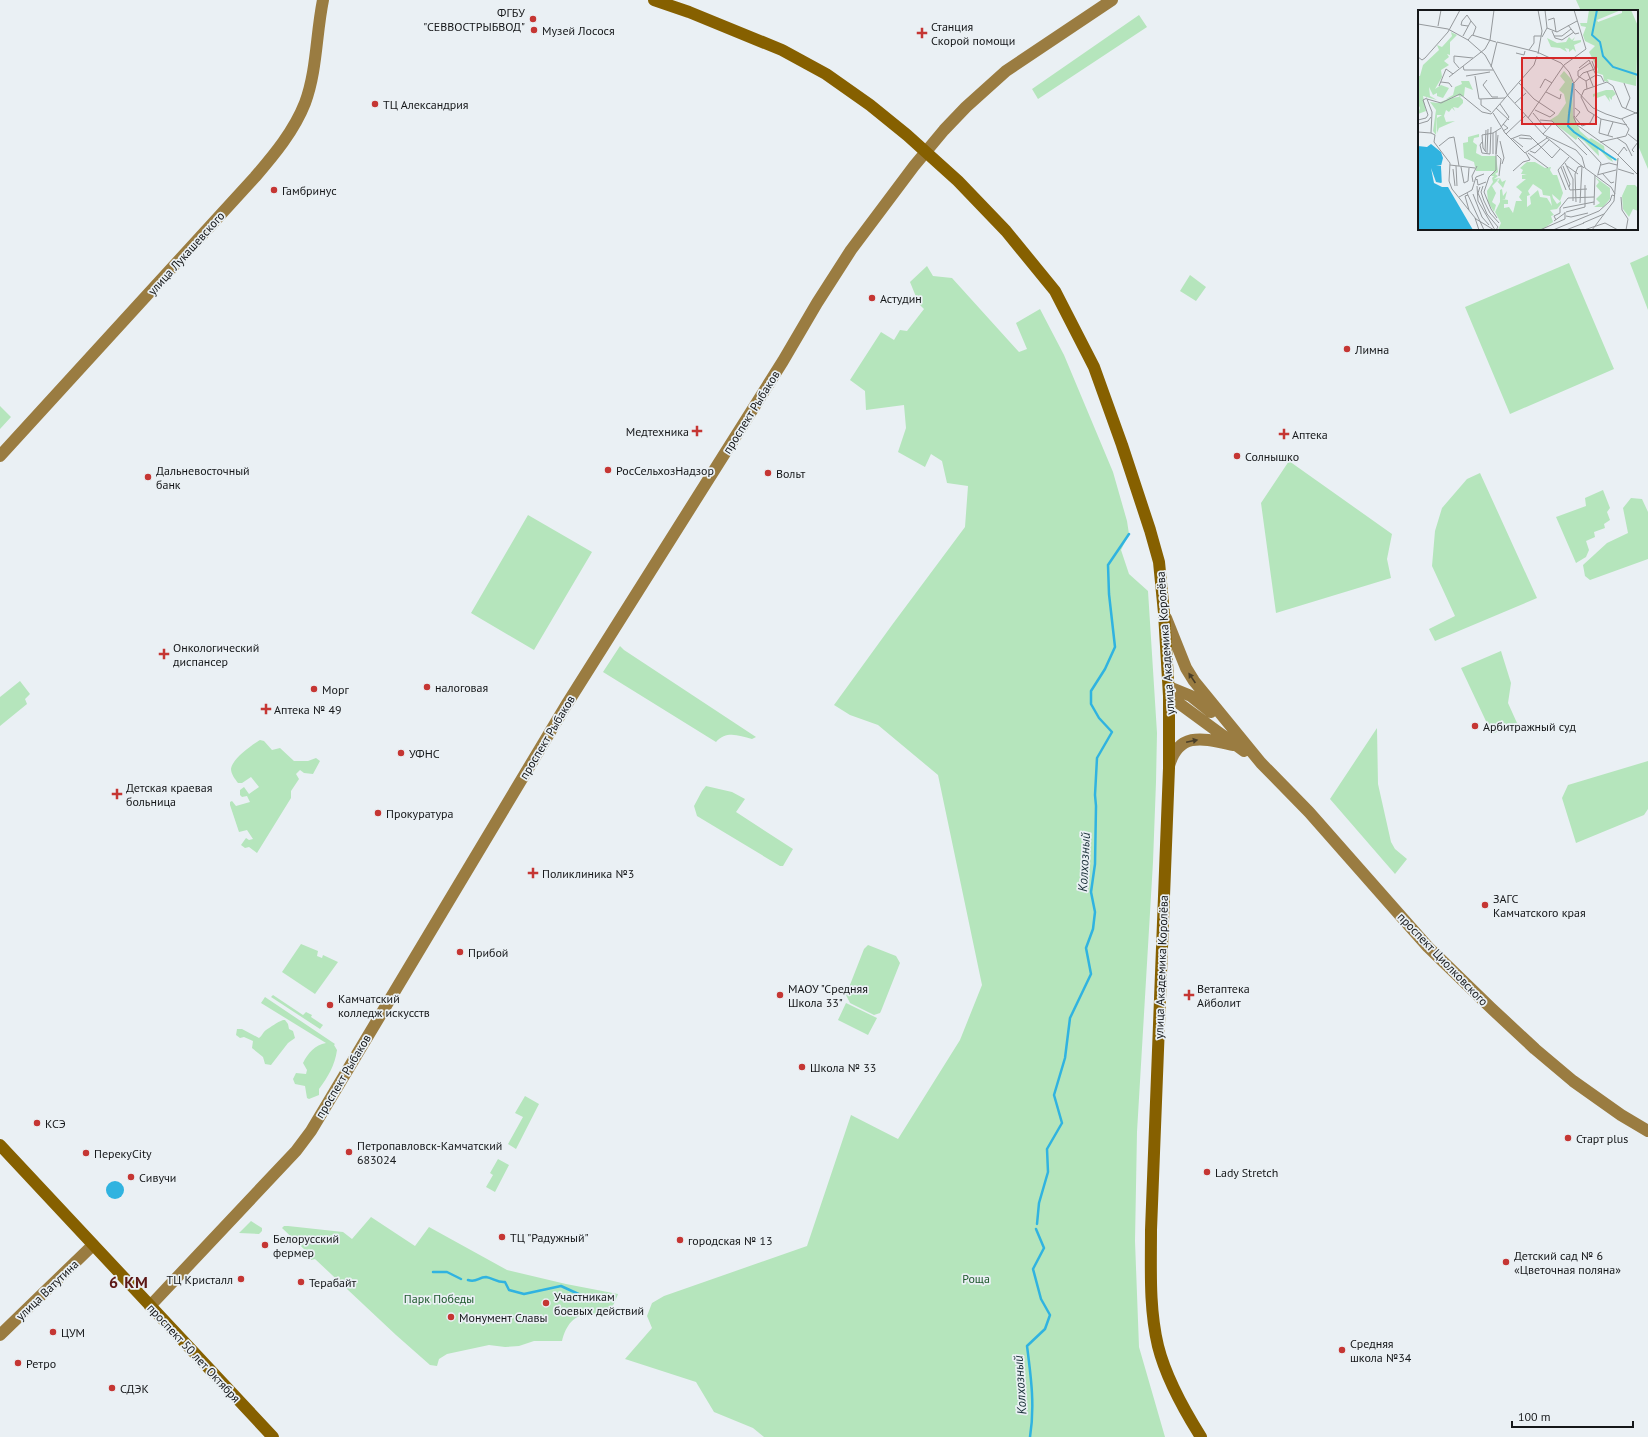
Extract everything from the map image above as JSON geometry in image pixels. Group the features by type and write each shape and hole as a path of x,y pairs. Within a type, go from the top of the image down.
{"main road":[{"name":"улица Лукашевского","path":"317,0 319,20"},
{"name":"улица Лукашевского","path":"0,456 255,177 280,147 297,121 305,102 314,63 322,0"},
{"name":"улица Академика Королёва","path":"654,0 758,39 782,50 826,74 870,105 926,151 958,181 1006,231 1055,291 1094,367 1122,444 1160,562 1169,691 1169,768 1152,1223 1152,1301 1155,1330 1162,1360 1178,1395 1201,1437"},
{"name":"проспект Рыбаков","path":"150,1306 286,1162 311,1131 565,707 783,361 817,302 851,250 926,151 966,107 1006,71 1112,0"},
{"name":"проспект Циолковского","path":"1164,613 1186,668 1194,681 1261,763 1309,812 1428,947 1535,1049 1573,1081 1648,1131"},
{"name":"проспект Циолковского","path":"1169,691 1191,696 1234,731"},
{"name":"проспект Циолковского","path":"1169,691 1237,746 1261,763"},
{"path":"1169,768 1172,755 1179,746 1186,742 1203,739 1237,746"},
{"name":"проспект 50 лет Октября","path":"0,1145 273,1437"},
{"name":"улица Ватутина","path":"0,1335 93,1245"}],"green space":[{"path":"1576,0 1648,0 1648,169 1638,145 1638,10 1581,10"},
{"path":"1139,15 1147,27 1038,99 1032,89"},
{"path":"1648,255 1648,310 1630,263"},
{"path":"1569,263 1614,369 1510,414 1465,307"},
{"name":"Роща","path":"927,266 933,276 952,278 1019,352 1027,349 1016,323 1040,309 1064,355 1113,472 1127,521 1129,534 1121,550 1129,574 1148,591 1157,733 1153,862 1137,1132 1135,1241 1139,1347 1165,1437 764,1437 753,1428 714,1412 696,1382 625,1359 652,1328 647,1316 652,1303 664,1296 807,1246 851,1115 898,1139 960,1040 982,985 938,775 878,725 850,715 834,705 965,527 968,486 947,483 942,461 931,454 925,467 898,452 906,428 904,405 866,410 865,391 850,380 881,332 894,340 900,330 907,331 924,309 919,304 910,282"},
{"path":"1190,275 1206,287 1196,301 1180,291"},
{"path":"0,406 11,417 0,429"},
{"path":"1289,461 1392,534 1387,559 1391,578 1276,613 1261,503"},
{"path":"1480,473 1537,598 1435,641 1429,629 1455,616 1432,566 1435,531 1442,508 1467,479"},
{"path":"1603,490 1610,508 1607,512 1610,520 1604,524 1605,528 1594,532 1595,537 1586,541 1589,550 1586,557 1576,563 1556,517 1586,506 1585,498"},
{"path":"1631,498 1642,499 1648,512 1648,559 1590,580 1585,576 1583,565 1607,543 1628,533 1623,508"},
{"path":"528,515 592,552 534,650 471,613"},
{"path":"620,646 756,737 752,739 738,735 729,735 720,738 716,742 603,672"},
{"path":"1501,651 1511,683 1508,703 1517,723 1492,734 1461,668"},
{"path":"20,681 30,694 25,699 27,704 0,726 0,697"},
{"path":"1377,728 1378,784 1391,842 1395,849 1407,859 1395,874 1330,799"},
{"path":"260,740 264,741 272,750 280,748 294,761 308,761 316,758 320,761 313,774 304,773 300,770 296,774 299,779 291,791 291,798 257,853 249,847 245,848 241,845 246,838 249,840 253,839 247,830 239,832 230,802 232,801 236,806 250,802 247,796 242,797 240,795 240,790 244,787 249,794 259,787 251,777 242,783 238,783 232,775 231,769 232,765 239,757"},
{"path":"1648,761 1648,809 1644,815 1576,843 1562,798 1568,785"},
{"path":"706,786 732,792 745,799 736,812 793,849 783,866 780,866 697,816 694,806"},
{"path":"301,944 318,951 317,956 322,958 323,955 338,962 315,994 282,972"},
{"path":"868,945 896,956 900,963 880,1013 874,1015 850,1003 846,995 864,949"},
{"path":"273,995 303,1015 306,1012 312,1015 311,1017 323,1025 320,1029 271,997"},
{"path":"265,997 335,1044 334,1045 337,1050 335,1061 319,1089 319,1095 309,1099 307,1098 305,1086 295,1084 293,1079 296,1073 306,1074 307,1070 303,1063 307,1056 312,1050 326,1043 261,1003"},
{"path":"846,1003 877,1018 868,1035 838,1020"},
{"path":"285,1020 288,1024 289,1029 293,1031 295,1038 288,1043 271,1065 265,1064 263,1057 252,1048 253,1041 244,1037 240,1038 236,1035 237,1029 242,1029 259,1038 266,1030"},
{"path":"525,1096 539,1104 516,1149 508,1144 523,1117 515,1113"},
{"path":"498,1159 509,1165 495,1192 486,1187 493,1175 490,1173"},
{"name":"Парк Победы","path":"371,1217 415,1246 429,1227 507,1270 566,1284 618,1294 609,1312 604,1314 585,1315 575,1318 568,1325 562,1341 534,1341 519,1346 505,1347 489,1345 447,1354 439,1359 437,1366 430,1365 315,1259 311,1260 307,1258 306,1251 282,1228 284,1226 288,1226 343,1232 352,1239"},
{"path":"251,1221 262,1228 262,1231 259,1234 239,1233"}],"water":[{"path":"115,1181 121,1184 124,1190 121,1196 115,1199 109,1196 106,1190 109,1184"}],"waterway":[{"name":"Колхозный","path":"1037,1224 1039,1203 1048,1172 1047,1149 1062,1123 1054,1095 1065,1058 1070,1018 1091,974 1086,948 1093,929 1095,912 1091,892 1095,864 1095,795 1097,758 1112,732 1099,718 1091,704 1091,691 1105,669 1115,647 1109,594 1108,565 1129,534"},
{"name":"Колхозный","path":"1030,1437 1032,1403 1027,1346 1045,1329 1050,1315 1041,1299 1033,1269 1044,1248 1036,1229"},
{"path":"433,1272 447,1272 461,1279"},
{"path":"468,1280 473,1281 486,1277 500,1282 505,1282 509,1290 524,1294 561,1286 585,1297"}],"place":[{"name":"ФГБУ \"СЕВВОСТРЫБВОД\"","path":"533,19"},
{"name":"Музей Лосося","path":"534,30"},
{"name":"Станция Скорой помощи","path":"922,33"},
{"name":"ТЦ Александрия","path":"375,104"},
{"name":"Гамбринус","path":"274,190"},
{"name":"Астудин","path":"872,298"},
{"name":"Лимна","path":"1347,349"},
{"name":"Медтехника","path":"697,431"},
{"name":"Аптека","path":"1284,434"},
{"name":"Солнышко","path":"1237,456"},
{"name":"РосСельхозНадзор","path":"608,470"},
{"name":"Вольт","path":"768,473"},
{"name":"Дальневосточный банк","path":"148,477"},
{"name":"Онкологический диспансер","path":"164,654"},
{"name":"налоговая","path":"427,687"},
{"name":"Морг","path":"314,689"},
{"name":"Аптека № 49","path":"266,709"},
{"name":"Арбитражный суд","path":"1475,726"},
{"name":"УФНС","path":"401,753"},
{"name":"Детская краевая больница","path":"117,794"},
{"name":"Прокуратура","path":"378,813"},
{"name":"Поликлиника №3","path":"533,873"},
{"name":"ЗАГС Камчатского края","path":"1485,905"},
{"name":"Прибой","path":"460,952"},
{"name":"МАОУ \"Средняя Школа 33\"","path":"780,995"},
{"name":"Ветаптека Айболит","path":"1189,995"},
{"name":"Камчатский колледж искусств","path":"330,1005"},
{"name":"Школа № 33","path":"802,1067"},
{"name":"КСЭ","path":"37,1123"},
{"name":"Старт plus","path":"1568,1138"},
{"name":"Петропавловск-Камчатский 683024","path":"349,1152"},
{"name":"ПерекуCity","path":"86,1153"},
{"name":"Lady Stretch","path":"1207,1172"},
{"name":"Сивучи","path":"131,1177"},
{"name":"ТЦ \"Радужный\"","path":"502,1237"},
{"name":"городская № 13","path":"680,1240"},
{"name":"Белорусский фермер","path":"265,1245"},
{"name":"Детский сад № 6 «Цветочная поляна»","path":"1506,1262"},
{"name":"ТЦ Кристалл","path":"241,1279"},
{"name":"Терабайт","path":"301,1282"},
{"name":"Участникам боевых действий","path":"546,1303"},
{"name":"Монумент Славы","path":"451,1317"},
{"name":"ЦУМ","path":"53,1332"},
{"name":"Средняя школа №34","path":"1342,1350"},
{"name":"Ретро","path":"18,1363"},
{"name":"СДЭК","path":"112,1388"}],"district":[{"name":"6 КМ","path":"129,1282"}]}
